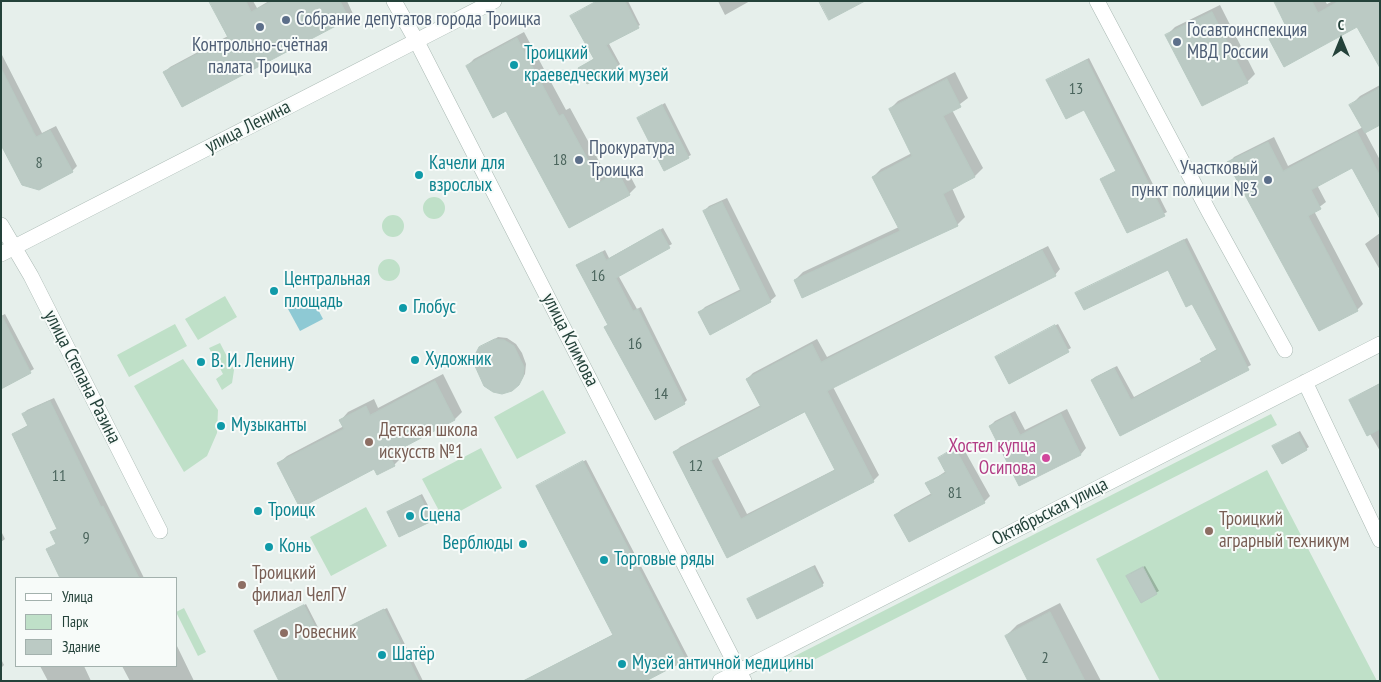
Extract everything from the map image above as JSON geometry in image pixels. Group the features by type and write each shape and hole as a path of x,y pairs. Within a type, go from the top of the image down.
{"street":[{"name":"улица Климова","path":"394,1 417,42 742,676"},
{"name":"улица Ленина","path":"8,251 494,1"},
{"path":"1097,1 1285,350"},
{"name":"улица Степана Разина","path":"1,224 8,251 31,276 160,531"},
{"name":"Октябрьская улица","path":"720,681 742,676 1380,344"},
{"path":"1304,382 1380,540"}],"green space":[{"path":"430,197 438,197 445,204 445,212 438,219 430,219 423,212 423,204"},
{"path":"393,215 401,218 404,226 401,234 393,237 385,234 382,226 385,218"},
{"path":"389,259 397,262 400,270 397,278 389,281 381,278 378,270 381,262"},
{"path":"225,296 237,317 198,340 185,319"},
{"path":"175,324 187,346 129,377 117,355"},
{"path":"220,343 234,370 232,383 222,390 216,379 223,374 209,348"},
{"path":"183,359 218,410 217,433 207,456 184,472 134,386"},
{"path":"543,390 566,433 517,459 494,417"},
{"path":"1271,414 1277,425 788,673 783,662"},
{"path":"481,448 502,488 444,520 422,479"},
{"path":"1267,470 1377,681 1160,681 1096,559"},
{"path":"366,507 387,546 331,576 310,537"},
{"path":"184,608 206,652 198,656 178,616 178,611"}],"water":[{"path":"311,296 323,319 300,331 288,309"}],"building":[{"path":"209,1 246,1 251,12 272,1 340,1 349,19 182,107 163,72 228,38"},
{"path":"597,1 625,1 639,28 606,45 619,67 587,84 578,68 594,59 570,16"},
{"path":"819,1 865,1 829,20"},
{"path":"1274,1 1312,1 1318,13 1339,1 1380,1 1380,68 1357,27 1284,67 1269,39 1287,29"},
{"path":"1212,12 1248,83 1202,106 1165,35"},
{"path":"517,38 559,116 563,114 600,182 618,172 630,195 569,228 506,111 493,118 466,66"},
{"path":"1087,60 1165,216 1127,233 1100,179 1116,171 1084,110 1066,119 1046,80"},
{"path":"1,68 36,137 50,130 73,172 39,190 22,185 1,145"},
{"path":"947,79 961,107 943,116 975,177 943,194 958,226 802,298 794,280 900,231 872,177 912,156 889,109"},
{"path":"1380,88 1380,125 1365,133 1349,105"},
{"path":"662,105 689,158 664,171 637,118"},
{"path":"1357,132 1380,176 1380,219 1352,168 1311,190 1321,209 1308,216 1358,311 1319,331 1227,162 1268,142 1283,171"},
{"path":"722,202 771,302 710,335 698,312 741,291 703,211"},
{"path":"660,230 670,248 616,278 633,311 638,309 685,404 655,420 604,327 608,325 576,265 602,252 606,260"},
{"path":"1184,240 1249,370 1120,436 1091,380 1114,368 1131,400 1202,362 1200,359 1217,350 1192,304 1186,307 1168,270 1084,310 1075,293"},
{"path":"1042,250 1056,276 827,391 874,482 727,558 673,452 761,407 746,379 812,344 821,362","holes":["805,412 835,470 741,519 711,461"]},
{"path":"1,314 31,373 1,389"},
{"path":"1055,325 1069,352 1009,384 995,357"},
{"path":"495,339 504,340 514,346 524,367 523,377 519,385 512,391 502,394 493,392 484,386 475,366 475,355 479,347"},
{"path":"435,381 455,420 389,455 395,466 377,475 374,469 300,508 277,463 344,429 339,420 366,406 370,415"},
{"path":"1380,384 1380,429 1367,436 1349,400"},
{"path":"50,401 101,507 103,506 138,577 60,577 46,549 56,544 50,532 57,529 12,434 28,426 22,414"},
{"path":"1061,414 1081,455 1019,486 989,426 1010,415 1020,435"},
{"path":"1298,433 1307,450 1282,464 1272,446"},
{"path":"955,448 985,503 909,542 894,515 932,495 925,483 946,473 938,458"},
{"name":"Торговые ряды","path":"583,461 686,660 646,681 523,681 613,635 536,486"},
{"name":"Сцена","path":"420,496 432,521 399,537 387,512"},
{"path":"813,567 823,586 757,619 747,599"},
{"path":"1143,567 1157,594 1141,603 1126,576"},
{"path":"304,605 322,640 384,609 419,681 279,681 254,631"},
{"path":"1050,612 1085,681 1028,681 1005,636"}],"place":[{"name":"Собрание депутатов города Троицка","path":"286,20"},
{"name":"Контрольно-счётная палата Троицка","path":"260,27"},
{"name":"Госавтоинспекция МВД России","path":"1177,42"},
{"name":"Троицкий краеведческий музей","path":"514,65"},
{"name":"Прокуратура Троицка","path":"579,160"},
{"name":"Качели для взрослых","path":"419,175"},
{"name":"Участковый пункт полиции №3","path":"1268,180"},
{"name":"Центральная площадь","path":"274,291"},
{"name":"Глобус","path":"403,308"},
{"name":"Художник","path":"415,360"},
{"name":"В. И. Ленину","path":"201,362"},
{"name":"Музыканты","path":"221,426"},
{"name":"Детская школа искусств №1","path":"369,442"},
{"name":"Хостел купца Осипова","path":"1046,458"},
{"name":"Троицк","path":"258,511"},
{"name":"Сцена","path":"410,516"},
{"name":"Троицкий аграрный техникум","path":"1209,531"},
{"name":"Верблюды","path":"523,544"},
{"name":"Конь","path":"269,547"},
{"name":"Торговые ряды","path":"604,560"},
{"name":"Троицкий филиал ЧелГУ","path":"242,585"},
{"name":"Ровесник","path":"284,633"},
{"name":"Шатёр","path":"382,655"},
{"name":"Музей античной медицины","path":"622,664"}]}
